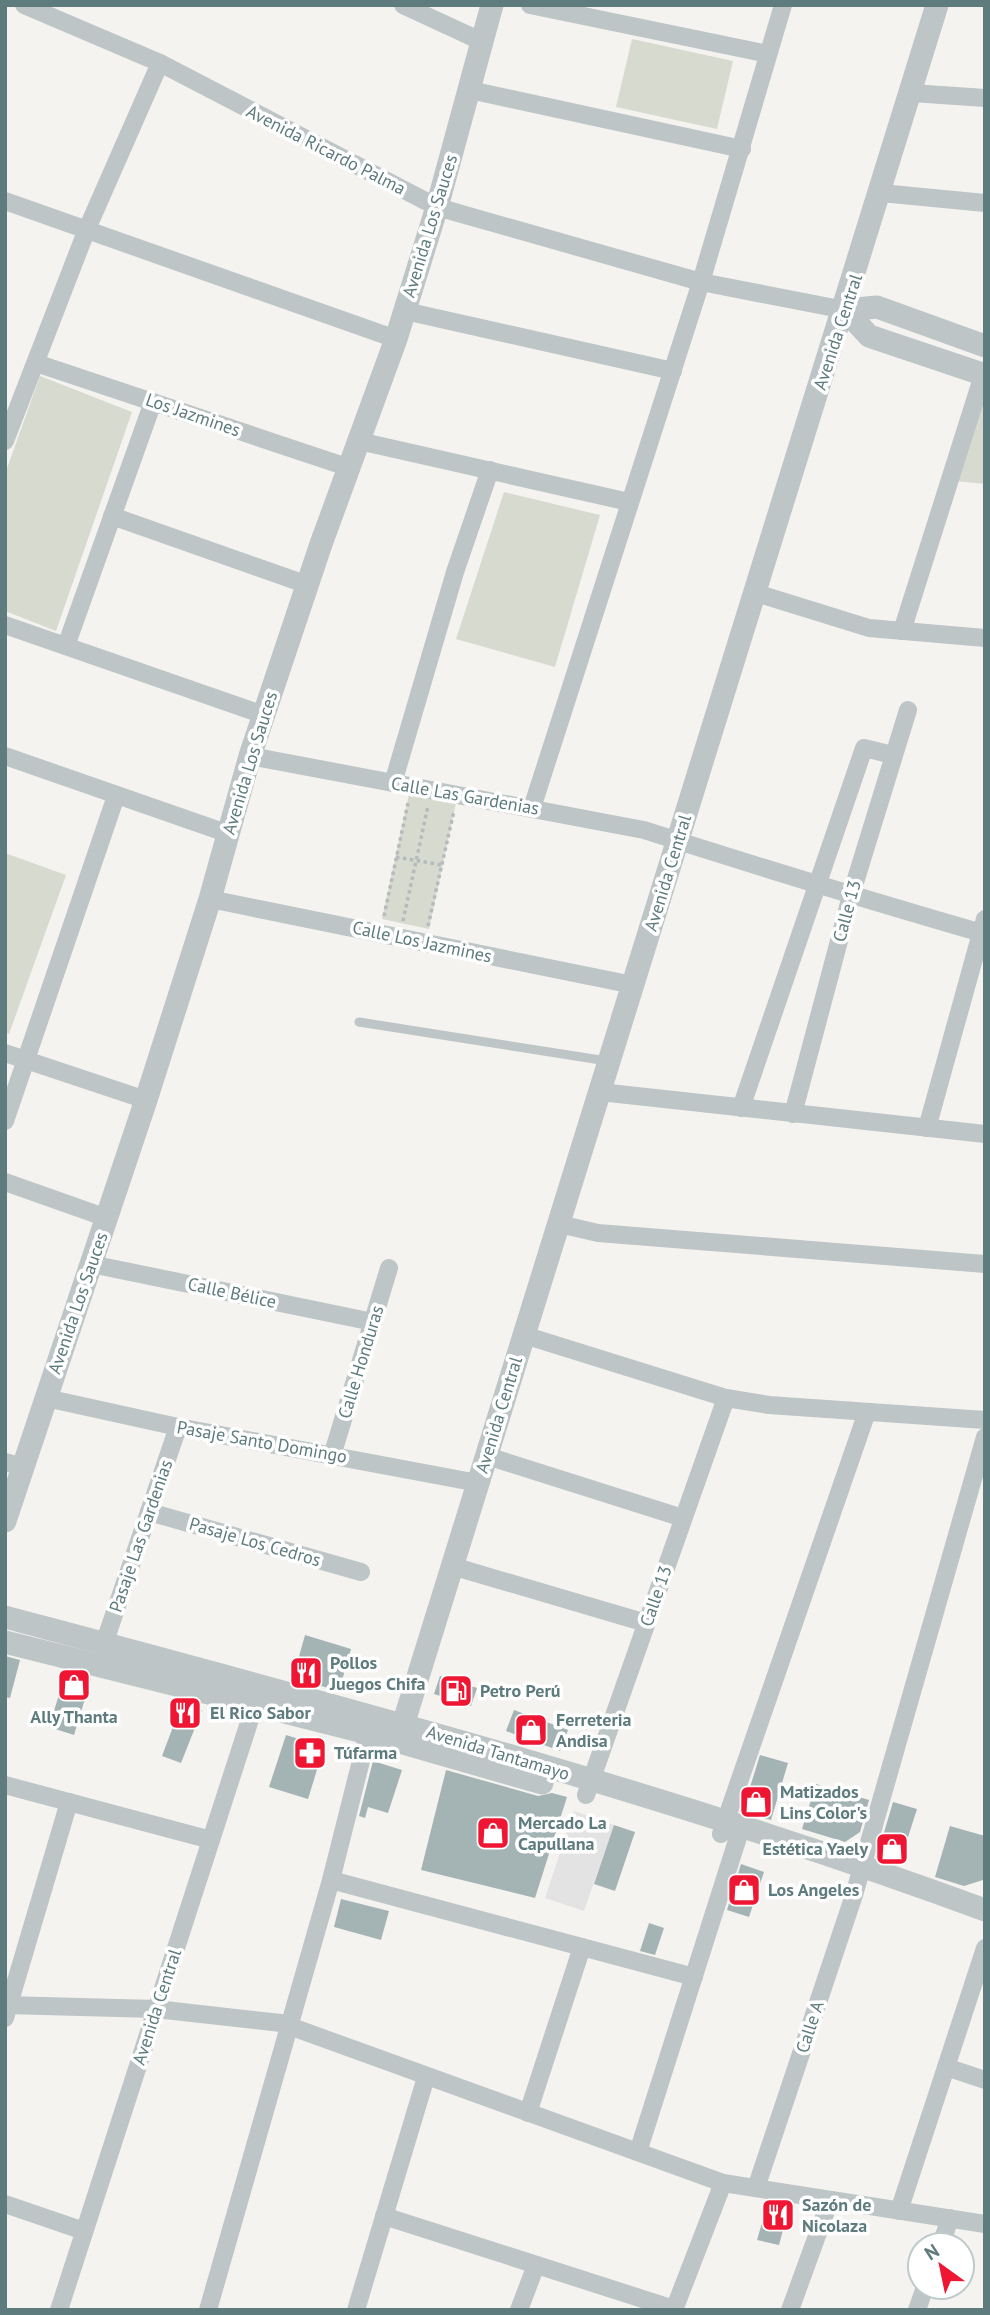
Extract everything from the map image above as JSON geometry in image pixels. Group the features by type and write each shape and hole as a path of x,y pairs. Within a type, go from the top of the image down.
{"street":[{"name":"Avenida Ricardo Palma","path":"24,5 160,63 437,206 701,282 845,310 877,307 985,346"},
{"path":"403,5 483,42"},
{"name":"Avenida Los Sauces","path":"5,1521 14,1465 46,1398 107,1218 210,899 250,756 405,311 492,5"},
{"path":"530,5 768,54"},
{"path":"532,808 701,282 783,5"},
{"name":"Avenida Central","path":"400,1732 845,310 937,5"},
{"path":"5,441 87,229 160,63"},
{"path":"470,90 742,149"},
{"path":"912,93 985,99"},
{"path":"881,193 985,203"},
{"path":"5,201 396,339"},
{"path":"845,310 869,336 984,375 902,631"},
{"path":"405,311 673,371"},
{"name":"Los Jazmines","path":"36,363 350,468"},
{"path":"66,646 153,402"},
{"path":"359,441 629,502"},
{"path":"393,783 455,572 490,470"},
{"path":"112,516 308,585"},
{"path":"756,593 869,628 985,638"},
{"path":"5,625 264,715"},
{"name":"Calle 13","path":"793,1114 852,892 908,710"},
{"name":"Calle 13","path":"741,1108 864,748 893,755"},
{"path":"5,756 229,834"},
{"name":"Calle Las Gardenias","path":"250,756 644,830 696,849 984,929"},
{"path":"5,1121 116,796"},
{"name":"Calle Los Jazmines","path":"210,899 633,985"},
{"path":"927,1128 984,929"},
{"path":"5,1054 146,1100"},
{"path":"600,1092 985,1134"},
{"path":"5,1182 107,1218"},
{"path":"559,1224 598,1233 985,1264"},
{"name":"Calle Bélice","path":"91,1264 373,1322"},
{"name":"Calle Honduras","path":"332,1456 389,1268"},
{"path":"524,1335 726,1398 769,1405 985,1420"},
{"name":"Pasaje Santo Domingo","path":"46,1398 178,1427 478,1483"},
{"name":"Calle 13","path":"588,1788 726,1398"},
{"path":"638,2152 694,1976 731,1831 867,1412"},
{"name":"Pasaje Las Gardenias","path":"104,1644 178,1427"},
{"name":"Calle A","path":"756,2188 860,1872 985,1437"},
{"path":"486,1456 683,1518"},
{"name":"Pasaje Los Cedros","path":"149,1512 360,1572"},
{"path":"452,1566 646,1623"},
{"name":"Avenida Tantamayo","path":"5,1618 104,1644 588,1788 985,1910"},
{"name":"Avenida Tantamayo","path":"5,1642 368,1733 400,1732"},
{"name":"Avenida Central","path":"59,2310 254,1704"},
{"path":"208,2310 331,1880 368,1733"},
{"path":"5,1785 211,1840"},
{"path":"69,1802 7,2009 156,2009 289,2026 723,2183 985,2224"},
{"name":"Avenida Tantamayo","path":"860,1872 985,1926"},
{"path":"331,1880 694,1976"},
{"path":"528,2113 582,1947"},
{"path":"899,2211 985,1948"},
{"path":"946,2067 985,2080"},
{"path":"356,2310 426,2077"},
{"path":"384,2216 674,2310 723,2183"},
{"path":"790,2310 830,2200"},
{"path":"5,2204 84,2231"},
{"path":"945,2231 950,2218"},
{"path":"519,2310 536,2264"}],"lane":[{"path":"359,1022 610,1061"}],"path":[{"path":"384,917 410,797"},
{"path":"403,920 430,801"},
{"path":"429,926 455,806"},
{"path":"397,857 442,866"}],"shaded area":[{"path":"632,39 733,61 717,129 616,107"},
{"path":"40,376 132,412 56,631 5,611 5,474"},
{"path":"985,392 985,484 955,481"},
{"path":"504,492 600,515 555,667 456,639"},
{"path":"409,794 456,803 429,929 382,919"},
{"path":"5,853 66,875 9,1034 5,1032"},
{"path":"574,1811 614,1825 584,1911 545,1898"}],"building":[{"path":"305,1635 351,1649 339,1691 293,1678"},
{"path":"5,1656 20,1660 10,1698 5,1697"},
{"path":"66,1672 91,1679 74,1735 49,1727"},
{"name":"Petro Perú","path":"440,1676 477,1688 471,1706 434,1694"},
{"path":"182,1703 202,1710 181,1763 162,1756"},
{"path":"514,1710 568,1730 560,1751 506,1731"},
{"path":"286,1735 324,1747 308,1799 269,1787"},
{"path":"760,1755 788,1763 771,1820 750,1814 747,1797"},
{"path":"373,1761 402,1770 388,1813 368,1807 365,1818 359,1816"},
{"name":"Mercado La Capullana","path":"446,1770 538,1796 552,1793 567,1797 535,1898 421,1870"},
{"path":"816,1784 869,1800 860,1832 845,1842 802,1829"},
{"path":"893,1802 917,1809 901,1859 878,1853"},
{"path":"614,1825 635,1832 615,1891 594,1884"},
{"path":"950,1826 985,1836 983,1880 964,1886 935,1877"},
{"name":"Los Angeles","path":"741,1864 764,1872 749,1917 727,1910"},
{"path":"341,1899 389,1911 381,1940 334,1927"},
{"path":"649,1923 664,1928 655,1955 640,1951"},
{"path":"766,2209 787,2215 779,2245 757,2240"}],"place":[{"name":"Pollos Juegos Chifa","path":"306,1673"},
{"name":"Ally Thanta","path":"74,1685"},
{"name":"Petro Perú","path":"456,1691"},
{"name":"El Rico Sabor","path":"185,1713"},
{"name":"Ferreteria Andisa","path":"531,1730"},
{"name":"Túfarma","path":"310,1753"},
{"name":"Matizados Lins Color's","path":"756,1802"},
{"name":"Mercado La Capullana","path":"493,1833"},
{"name":"Estética Yaely","path":"892,1849"},
{"name":"Los Angeles","path":"744,1890"},
{"name":"Sazón de Nicolaza","path":"778,2215"}]}
